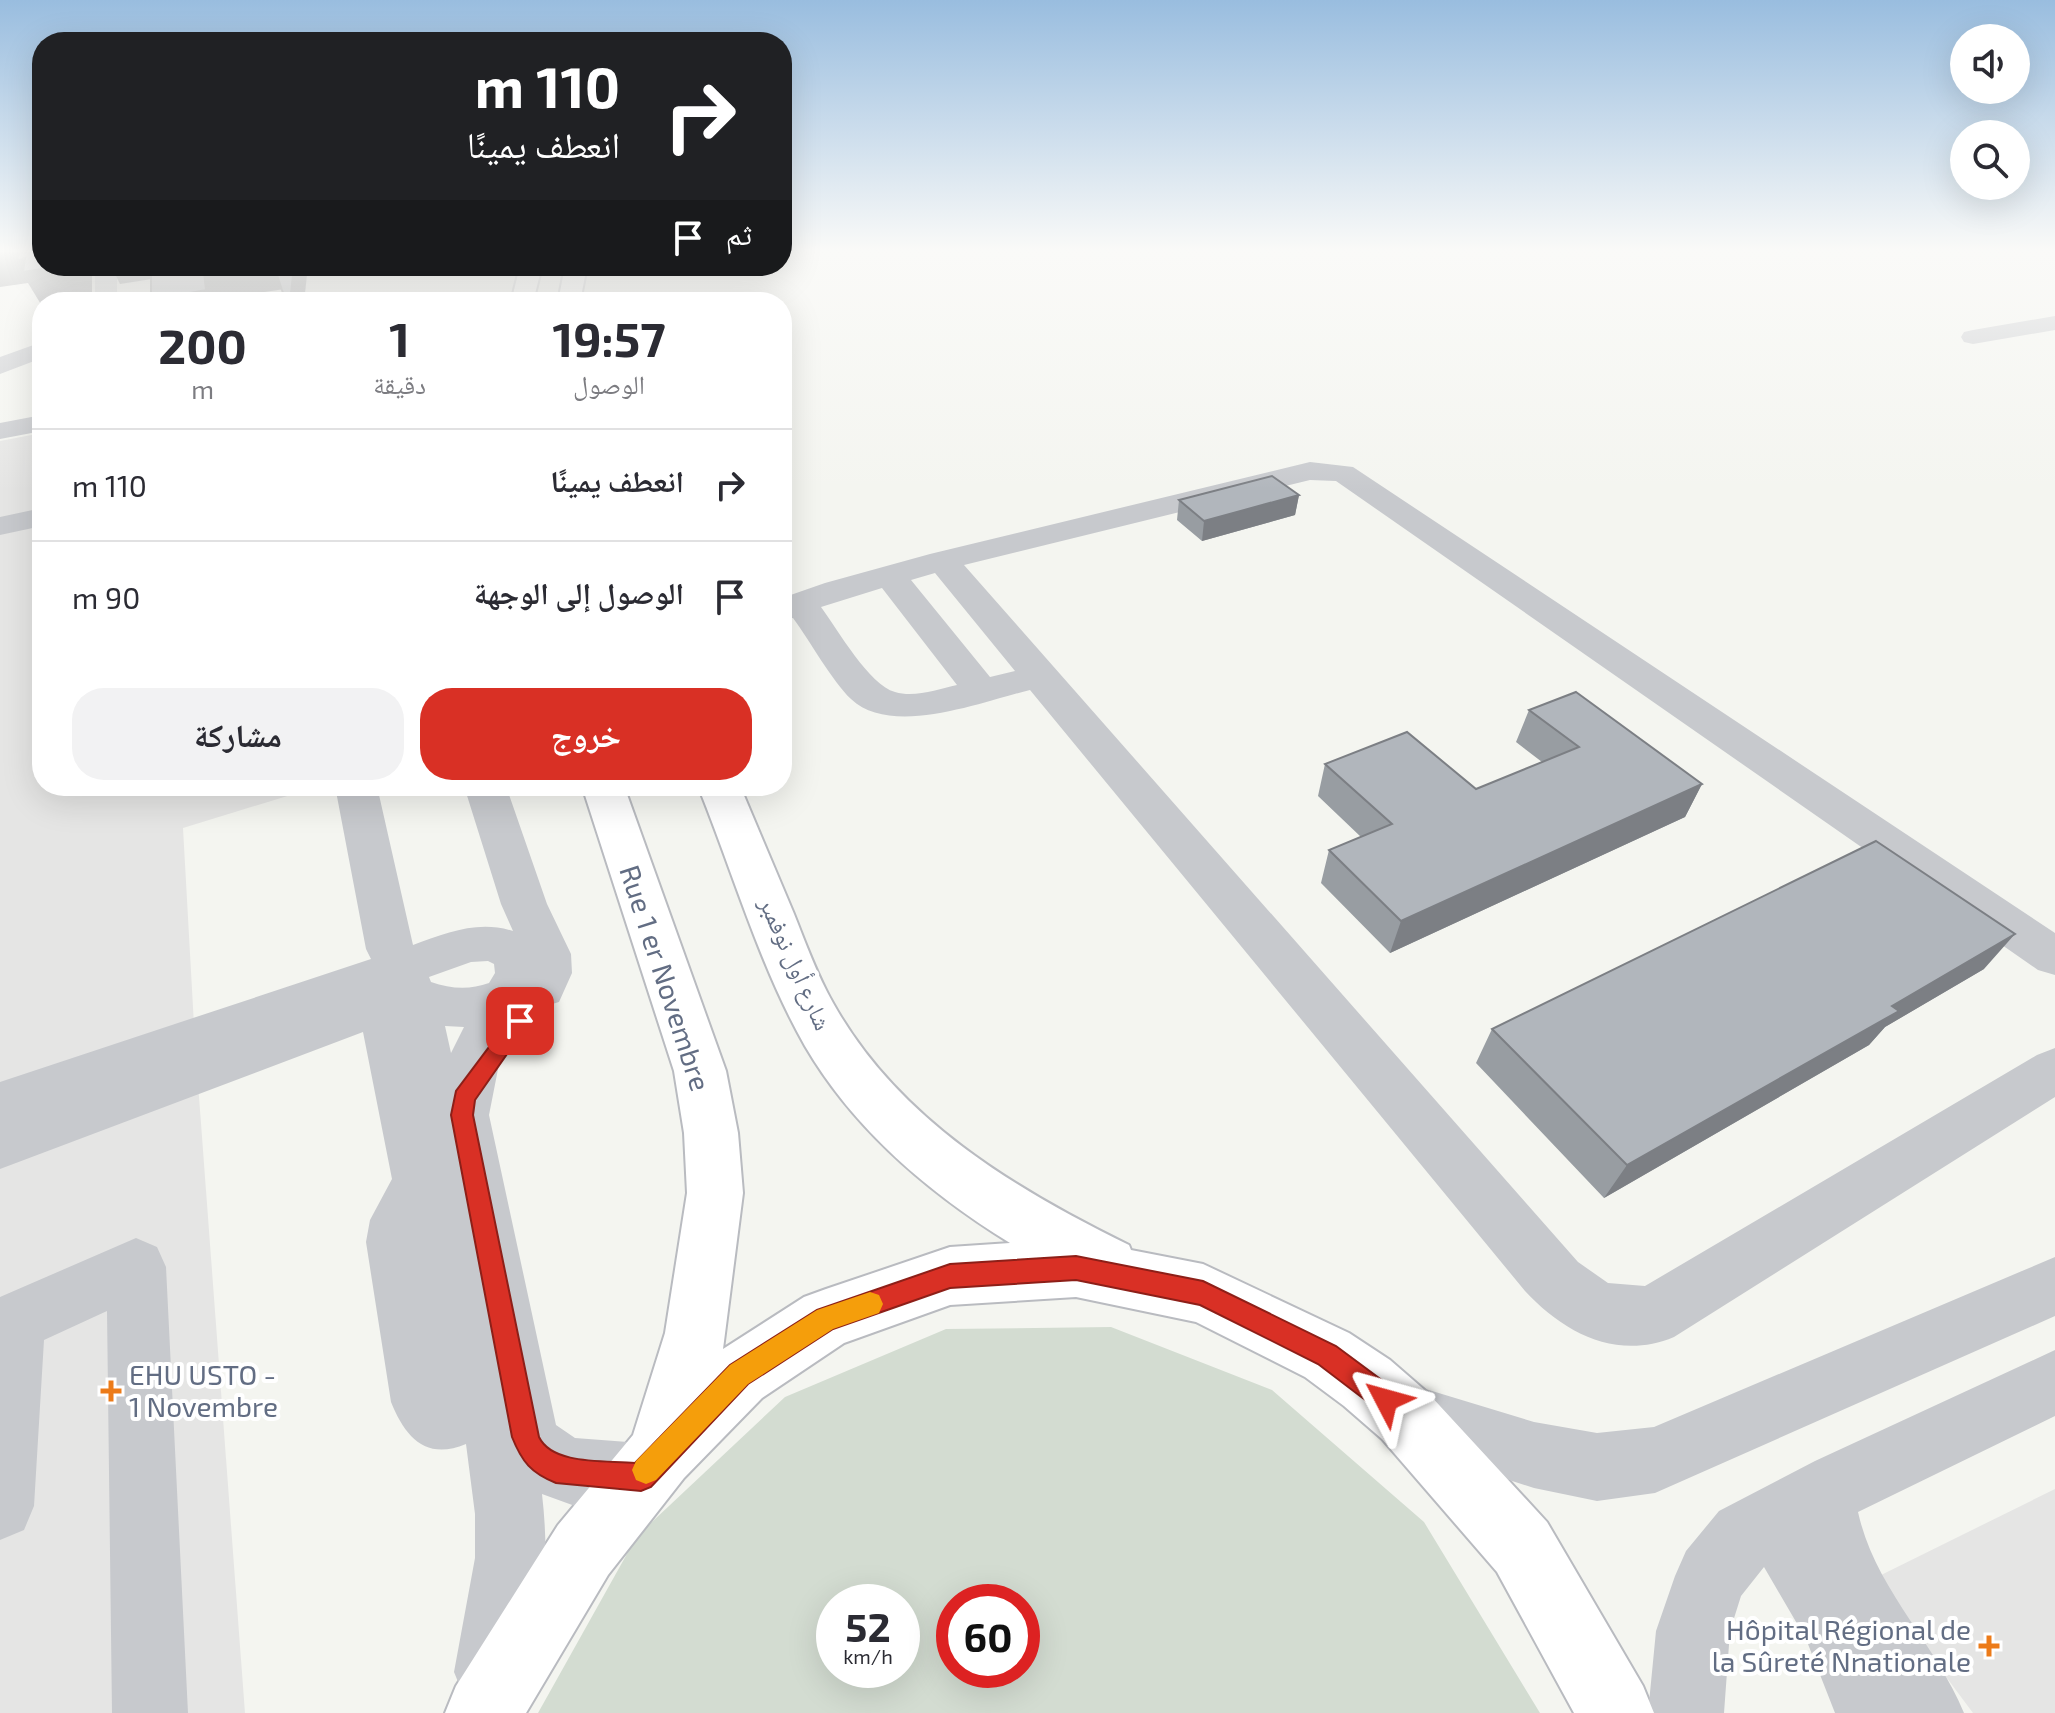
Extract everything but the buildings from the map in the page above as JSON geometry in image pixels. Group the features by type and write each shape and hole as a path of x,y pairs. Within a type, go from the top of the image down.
{"main road":[{"name":"Rue 1 er Novembre","path":"606,796 700,1071 711,1133 715,1193 696,1333 650,1466"},
{"name":"شارع أول نوفمبر","path":"723,796 798,982 833,1047 884,1112 953,1175 1039,1232 1139,1279"},
{"path":"484,1710 583,1550 650,1466 739,1375 826,1319 950,1276 1076,1268 1203,1294 1327,1355 1405,1416 1522,1547 1616,1713"}],"street":[{"path":"1973,337 2003,332"},
{"path":"14,333 32,336"},
{"path":"0,366 32,353"},
{"path":"0,366 32,361"},
{"path":"0,431 32,425"},
{"path":"792,607 942,561 1310,471 1343,473 2055,957"},
{"path":"0,526 32,519"},
{"path":"942,561 1562,1290 1607,1315 1631,1319 1652,1316 1669,1307 2055,1070"},
{"path":"890,576 982,691"},
{"path":"792,608 865,692 889,704 921,705 1040,676"},
{"path":"358,796 392,980 504,1398 532,1452 556,1469 650,1466"},
{"path":"464,1098 545,983 547,954 524,904 488,796"},
{"path":"504,1398 443,1418 434,1416 423,1402 395,1242 399,1220 421,1184 385,1017 392,980 524,904"},
{"path":"0,1145 237,1039 392,980 467,945 503,945 517,957 520,965 515,984 474,1058 464,1098 464,1137 504,1398 511,1538 509,1578 484,1710"},
{"path":"0,1105 237,1039"},
{"path":"0,1506 14,1322 136,1267 150,1713"},
{"path":"1405,1416 1534,1455 1597,1467 1655,1460 2055,1286"},
{"path":"1686,1713 1693,1631 1711,1576 1744,1536 2055,1382"},
{"path":"1797,1510 1818,1583 1836,1617 1873,1713"},
{"path":"1797,1510 1827,1536 1849,1590 1926,1713"}],"shaded area":[{"name":"EHU USTO - 1 Novembre","path":"32,435 32,796 287,796 183,828 195,1043 245,1713 0,1713 0,441"},
{"path":"1111,1327 1272,1390 1424,1522 1540,1713 538,1713 637,1536 785,1397 946,1329"},
{"name":"Hôpital Régional de la Sûreté Nnationale","path":"2055,1489 2055,1713 1973,1713 1873,1579"}],"slow traffic":[{"path":"646,1470 739,1375 826,1319 870,1304"}],"place":[{"name":"EHU USTO - 1 Novembre","path":"111,1391"},
{"name":"Hôpital Régional de la Sûreté Nnationale","path":"1989,1646"}],"route":[{"path":"520,1021 464,1098 462,1115 526,1437 532,1452 556,1469 641,1477 739,1375 826,1319 950,1276 1076,1268 1203,1294 1327,1355 1386,1400"}]}
